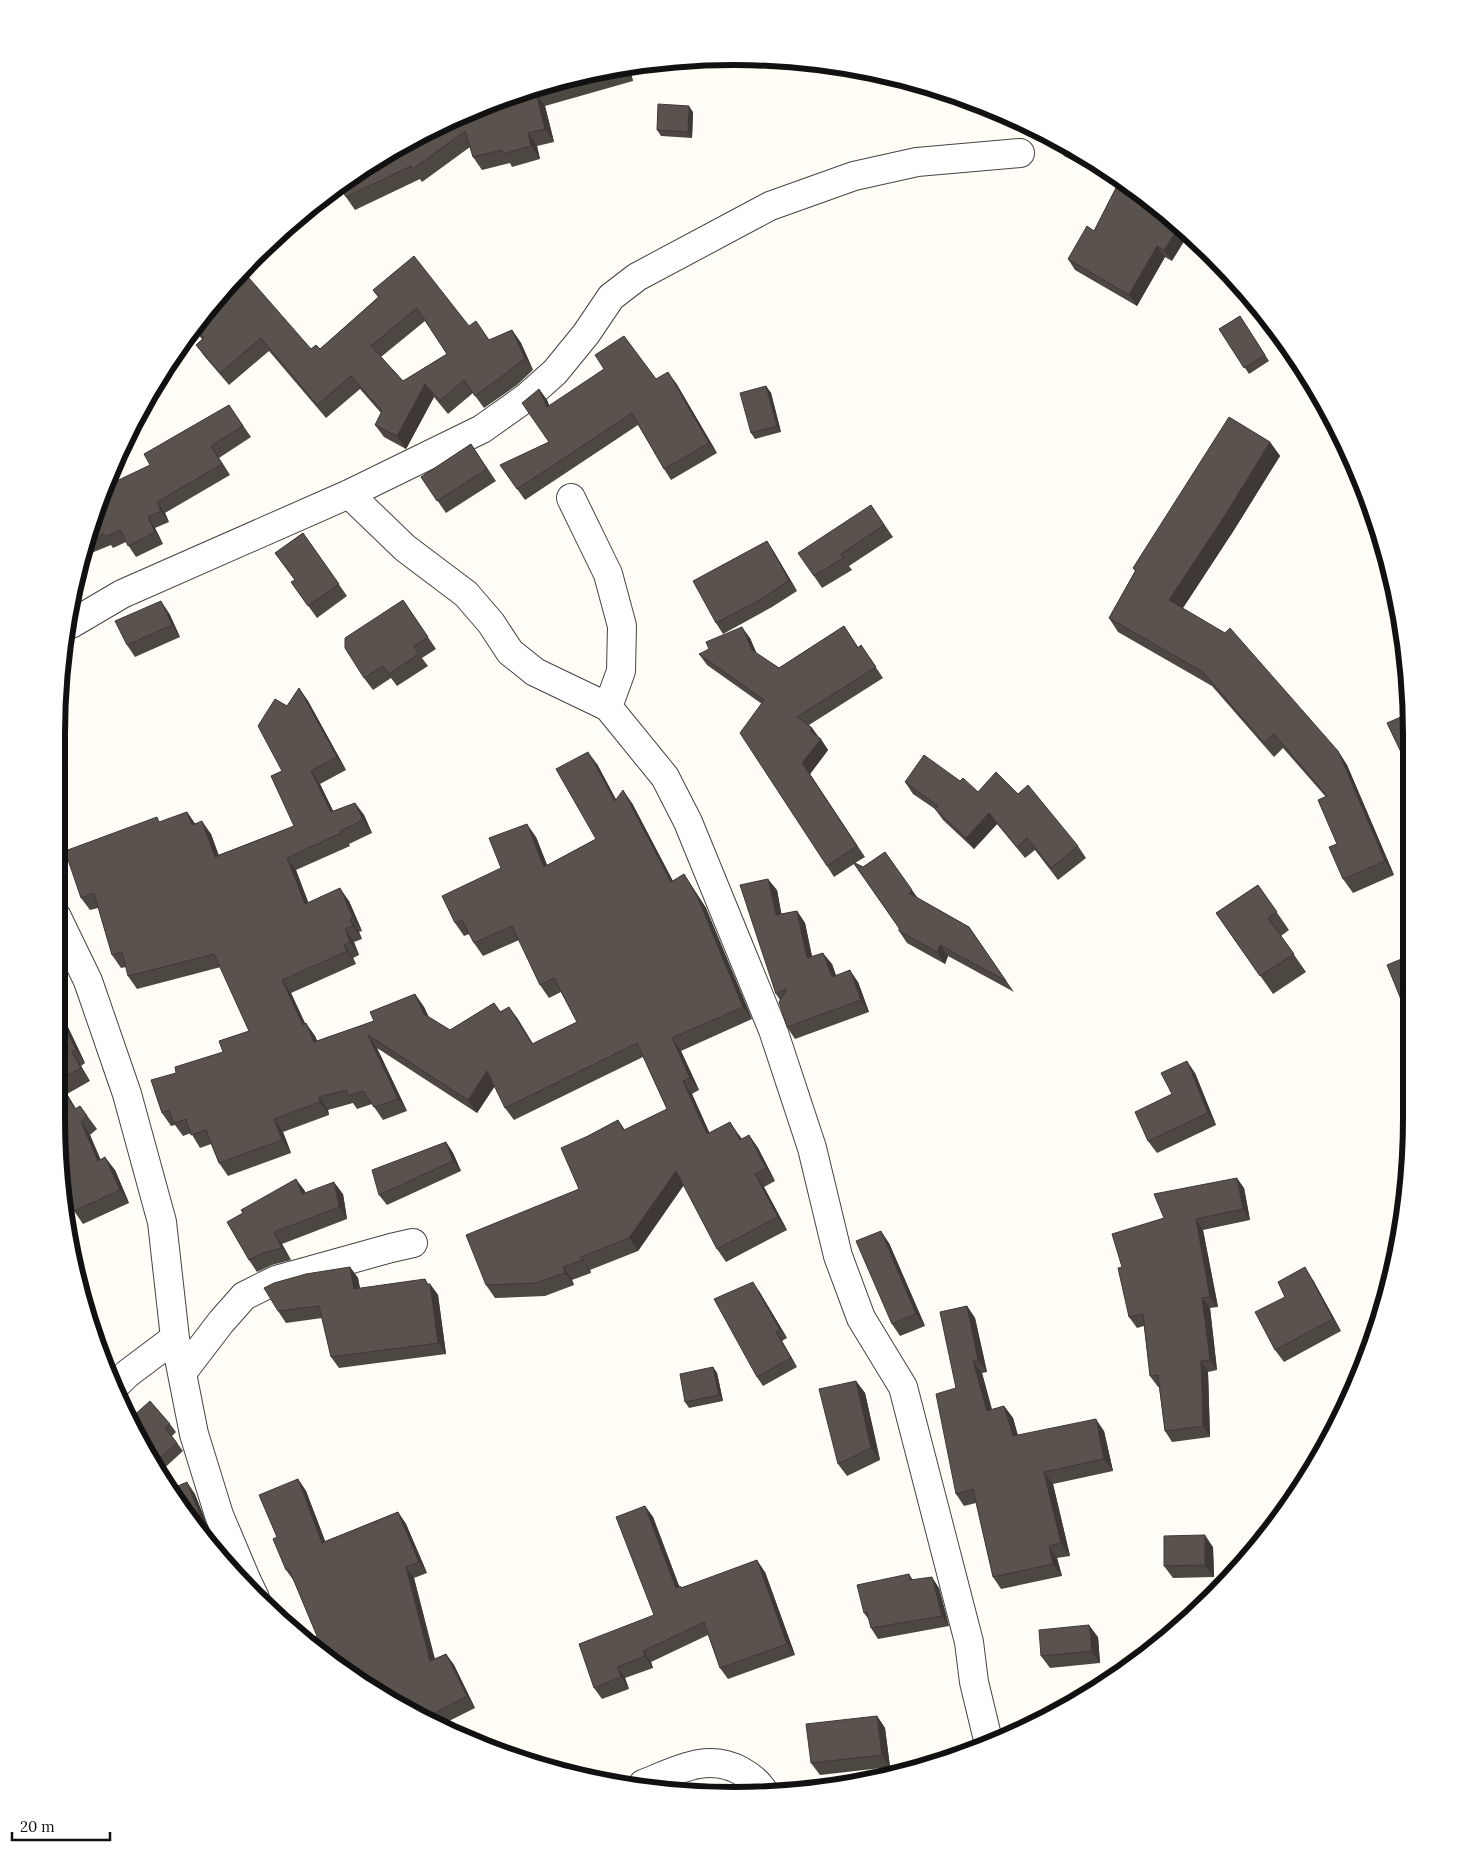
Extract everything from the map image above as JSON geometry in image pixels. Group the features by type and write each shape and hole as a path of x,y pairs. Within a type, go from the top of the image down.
{"street":[{"path":"75,622 122,594 349,494 482,429 528,397 555,372 586,334 611,297 637,277 770,206 854,176 917,162 1020,153"},
{"path":"349,494 406,548 466,594 492,623 510,652 535,672 608,707 665,777 688,822 773,1030 812,1148 838,1256 861,1318 903,1387 970,1642 974,1682 987,1737"},
{"path":"571,498 608,574 622,626 621,671 608,707"},
{"path":"65,933 88,980 127,1094 162,1222 175,1338 194,1434 219,1516 243,1572"},
{"path":"182,1373 221,1322 244,1296 276,1280 413,1243"},
{"path":"119,1382 175,1338"},
{"path":"650,1781 696,1764 715,1762 735,1767 748,1775 759,1786"}],"building":[{"path":"537,96 545,129 528,133 531,146 503,154 502,150 473,157 465,131 413,169 411,166 346,197 343,192 362,178 438,134 478,116"},
{"path":"658,104 689,106 688,132 657,130"},
{"path":"1117,186 1176,232 1164,250 1157,246 1129,295 1068,259 1087,226 1094,231"},
{"path":"414,256 469,326 476,321 489,340 512,330 525,358 475,396 464,380 440,401 425,384 397,436 375,425 382,411 351,376 317,405 261,338 220,373 196,345 204,338 199,333 203,327 247,276 311,349 316,345 320,349 379,297 373,290","holes":["417,308 447,354 403,381 371,346"]},
{"path":"1240,316 1265,355 1244,368 1219,329"},
{"path":"624,336 656,379 668,372 709,443 664,469 632,413 517,489 500,465 549,442 522,403 539,389 547,407 604,369 595,355"},
{"path":"766,386 777,426 751,433 740,393"},
{"path":"229,405 243,426 211,446 222,464 157,502 161,511 148,517 155,532 128,546 121,530 105,537 104,534 95,537 115,482 150,465 144,454"},
{"path":"1229,417 1270,442 1224,517 1169,600 1225,633 1230,628 1338,751 1385,861 1343,879 1329,847 1337,844 1318,800 1327,796 1274,734 1264,743 1203,672 1109,618 1136,570 1133,568"},
{"path":"471,444 487,469 437,501 421,477"},
{"path":"871,505 884,525 841,554 843,558 814,576 798,553"},
{"path":"303,533 339,584 308,606 291,582 295,580 275,553"},
{"path":"767,541 789,580 765,597 716,623 693,581"},
{"path":"403,600 428,637 414,646 419,654 389,674 383,666 364,678 345,648 345,638"},
{"path":"161,601 172,625 127,645 115,621"},
{"path":"844,626 858,648 861,645 876,667 797,717 812,728 810,731 821,739 802,763 857,846 827,866 740,733 764,700 699,654 709,649 706,642 742,627 752,650 779,668"},
{"path":"299,688 337,757 311,771 331,812 355,803 363,820 340,831 341,833 287,858 305,904 340,888 353,918 350,919 353,926 345,929 350,942 344,945 347,951 282,980 303,1025 306,1023 314,1042 374,1021 370,1012 415,994 424,1014 450,1030 494,1003 500,1012 509,1007 532,1044 577,1022 554,978 540,985 512,926 474,943 462,920 455,923 442,896 501,868 489,838 527,824 544,867 596,839 556,769 588,752 615,801 623,790 671,882 684,874 697,896 743,1007 672,1038 690,1078 683,1081 707,1134 730,1122 740,1140 749,1135 766,1168 755,1174 778,1217 717,1249 676,1171 629,1238 581,1257 582,1260 563,1267 565,1273 536,1283 486,1285 466,1235 579,1189 561,1148 618,1120 624,1130 667,1109 637,1043 505,1108 487,1071 468,1100 368,1035 398,1099 374,1107 363,1091 348,1096 346,1090 319,1097 320,1102 274,1119 282,1140 219,1163 206,1130 191,1135 186,1119 174,1123 169,1110 162,1113 151,1080 176,1073 175,1067 223,1052 219,1041 249,1031 214,954 128,976 122,952 112,955 94,893 81,898 65,851 157,817 159,822 187,812 192,825 202,821 215,857 294,826 271,776 282,771 258,726 275,699 287,706"},
{"path":"1403,716 1403,756 1387,723"},
{"path":"924,755 960,781 963,778 978,792 996,772 1018,794 1028,785 1078,846 1051,868 1027,838 1017,847 989,813 966,838 935,809 938,806 905,782"},
{"path":"885,852 912,890 909,893 969,927 1006,981 940,945 937,952 899,931 899,928 853,862 863,867"},
{"path":"768,879 776,915 797,911 807,958 823,953 832,977 850,970 861,1000 787,1027 779,1002 787,989 776,994 740,885"},
{"path":"1258,885 1277,912 1268,918 1294,954 1260,976 1216,913"},
{"path":"1403,958 1403,1004 1387,965"},
{"path":"65,1027 76,1050 72,1052 81,1068 65,1077"},
{"path":"1187,1061 1208,1113 1148,1141 1135,1112 1172,1094 1161,1073"},
{"path":"65,1093 75,1109 80,1106 87,1116 81,1122 98,1161 105,1157 120,1190 74,1211 71,1204 66,1162"},
{"path":"446,1142 453,1161 379,1195 372,1170"},
{"path":"1237,1178 1243,1209 1196,1219 1210,1297 1202,1298 1210,1360 1201,1361 1203,1426 1165,1431 1158,1375 1150,1376 1143,1314 1129,1317 1118,1268 1122,1267 1112,1234 1164,1218 1154,1194"},
{"path":"296,1179 302,1194 334,1182 339,1207 274,1232 282,1248 263,1253 249,1260 227,1222 243,1213 241,1210"},
{"path":"881,1231 916,1314 892,1324 856,1241"},
{"path":"350,1267 354,1289 425,1279 427,1284 430,1284 438,1343 331,1357 319,1306 278,1311 264,1288 274,1283 306,1274"},
{"path":"1305,1267 1333,1319 1275,1350 1255,1312 1285,1297 1278,1282"},
{"path":"753,1282 780,1330 776,1332 791,1358 757,1377 714,1299"},
{"path":"967,1306 978,1360 973,1361 987,1411 1004,1406 1013,1436 1096,1419 1104,1459 1044,1472 1061,1543 1049,1546 1053,1564 993,1577 973,1489 956,1494 936,1394 956,1388 940,1312"},
{"path":"713,1367 719,1395 685,1402 680,1374"},
{"path":"856,1381 871,1448 838,1464 819,1389"},
{"path":"150,1401 170,1424 165,1428 177,1443 159,1459 134,1415"},
{"path":"298,1479 322,1543 398,1512 419,1562 406,1567 430,1661 446,1654 467,1696 435,1713 438,1718 362,1674 313,1637 317,1636 289,1569 286,1570 273,1539 277,1537 259,1495"},
{"path":"187,1482 204,1526 178,1490 176,1487"},
{"path":"645,1506 676,1588 680,1586 681,1588 757,1560 787,1644 720,1668 704,1622 643,1651 645,1656 617,1667 621,1677 594,1688 579,1644 654,1615 616,1517"},
{"path":"1205,1535 1205,1565 1164,1566 1164,1536"},
{"path":"909,1574 910,1580 932,1577 942,1616 871,1628 867,1612 864,1613 857,1585"},
{"path":"1089,1625 1092,1651 1041,1656 1039,1630"},
{"path":"877,1716 882,1755 811,1763 806,1724"}]}
